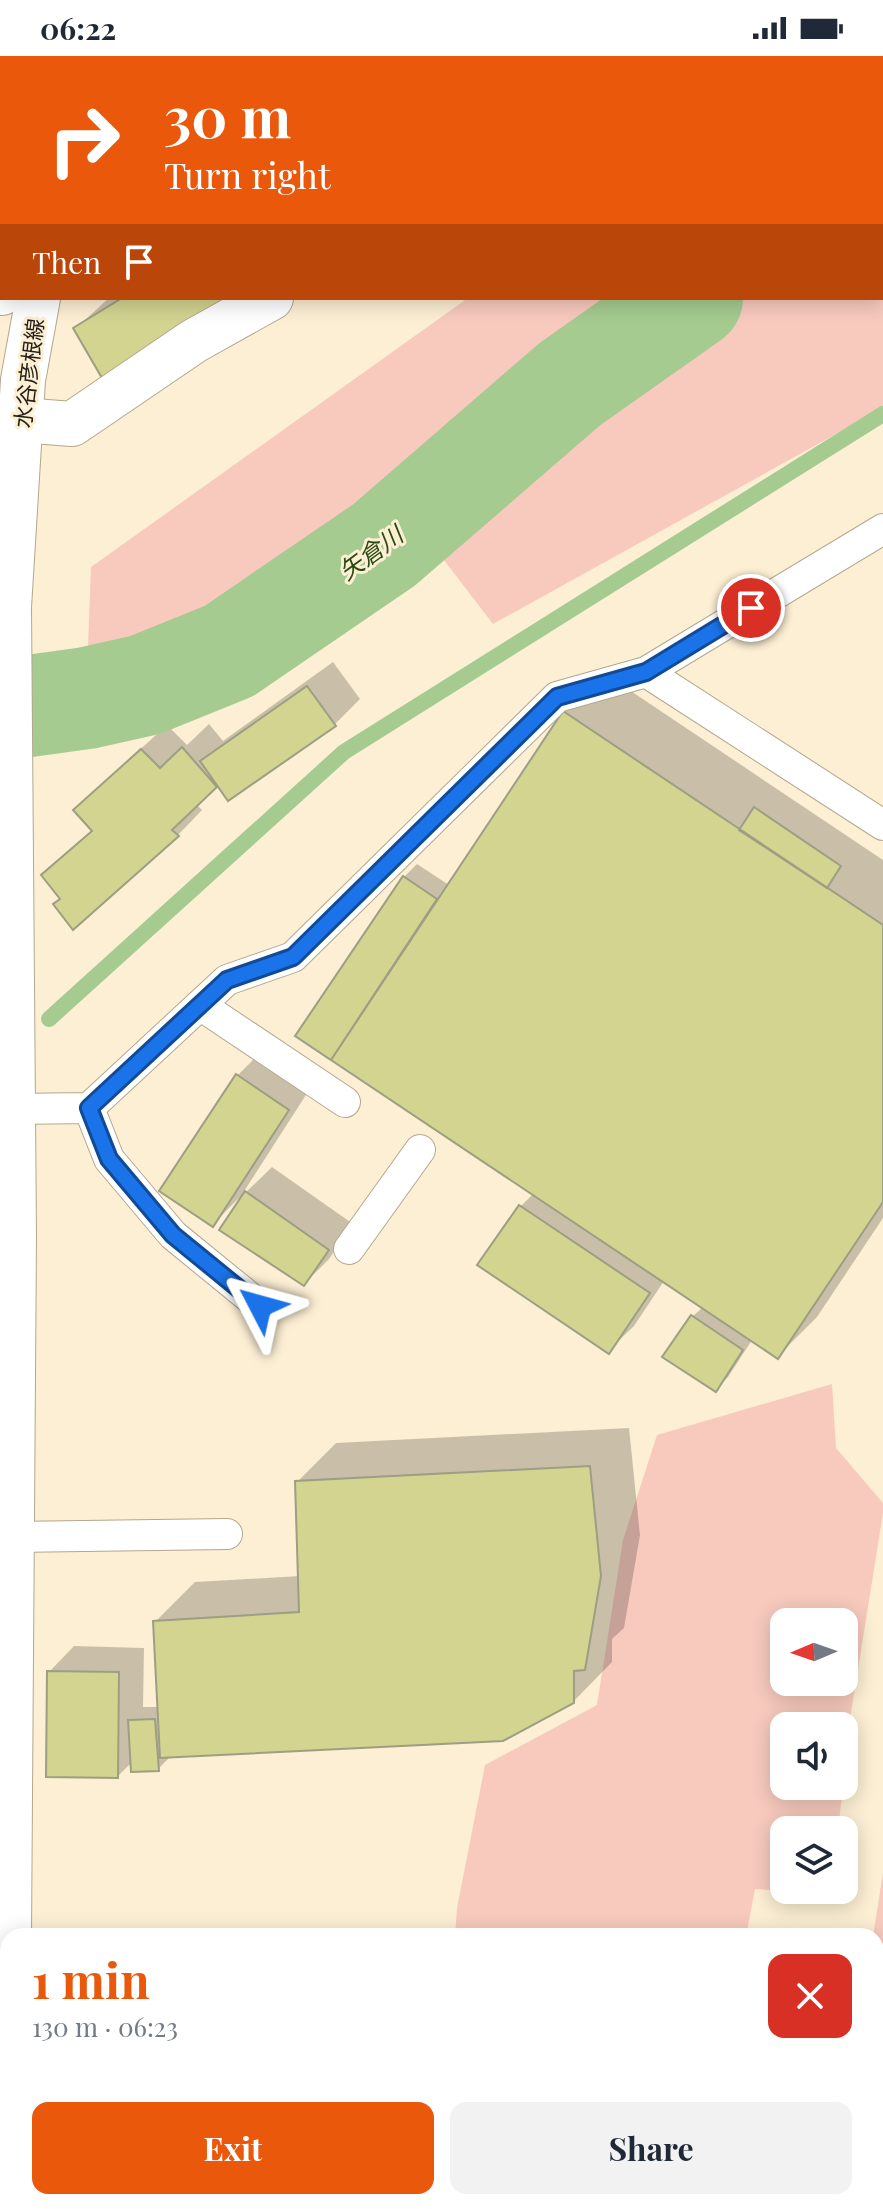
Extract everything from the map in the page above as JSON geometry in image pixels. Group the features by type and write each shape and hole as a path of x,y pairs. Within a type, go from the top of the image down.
{"main road":[{"name":"水谷彦根線","path":"9,1928 14,1237 6,532 21,420 23,380 38,300"},
{"path":"21,420 72,424 194,341 267,300"}],"lane":[{"path":"11,1109 89,1108 227,980 293,957 557,697 646,672 883,529"},
{"path":"646,672 883,825"},
{"path":"200,1005 345,1102"},
{"path":"89,1108 109,1159 173,1235 260,1306"},
{"path":"349,1249 420,1150"},
{"path":"12,1537 227,1534"}],"shaded area":[{"path":"465,300 883,300 883,408 493,624 424,534 271,639 85,726 91,567"},
{"path":"832,1384 836,1448 883,1503 883,1513 858,1669 858,1608 770,1608 770,1696 854,1696 851,1712 770,1712 770,1800 841,1800 840,1816 770,1816 770,1890 755,1889 748,1928 456,1928 485,1765 597,1705 623,1540 657,1435"},
{"path":"883,1873 883,1928 874,1928"}],"building":[{"path":"119,300 223,300 102,378 73,328"},
{"path":"307,686 336,726 228,801 200,761"},
{"path":"563,711 883,925 883,1202 778,1359 331,1060"},
{"path":"182,747 217,787 172,830 179,836 73,930 53,904 60,899 41,875 92,831 73,810 141,749 160,768"},
{"path":"754,807 841,866 827,888 739,830"},
{"path":"403,876 437,899 331,1060 295,1036"},
{"path":"236,1074 289,1110 213,1227 159,1191"},
{"path":"245,1191 329,1250 304,1286 219,1230"},
{"path":"519,1205 650,1293 609,1354 477,1265"},
{"path":"691,1315 743,1350 716,1392 662,1357"},
{"path":"590,1466 601,1576 585,1670 574,1671 574,1703 503,1741 160,1758 153,1621 299,1612 295,1481"},
{"path":"47,1671 119,1672 118,1778 46,1777"},
{"path":"155,1719 159,1771 131,1772 128,1720"}],"waterway":[{"name":"矢倉川","path":"0,710 87,698 145,685 229,651 384,545 570,384 689,300"},
{"path":"49,1019 344,752 883,414"}],"route":[{"path":"260,1306 173,1235 109,1159 89,1108 227,980 293,957 557,697 646,672 751,608"}]}
